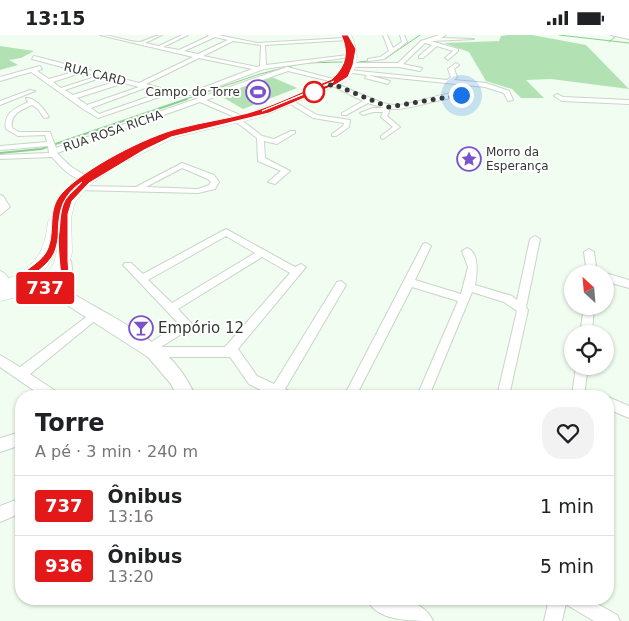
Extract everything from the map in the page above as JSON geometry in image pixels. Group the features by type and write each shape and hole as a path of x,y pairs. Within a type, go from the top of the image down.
{"main road":[{"path":"26,283 45,259 53,244 55,215 59,202 68,190 158,137 182,129 238,119 291,102 334,82 349,64 353,47 345,36"},
{"path":"238,119 334,82"},
{"path":"2,286 26,283 44,284 55,277 64,261 64,214 68,201 81,183"},
{"path":"45,259 64,261"}],"street":[{"path":"122,39 132,35"},
{"path":"141,43 160,35"},
{"path":"160,47 186,35"},
{"path":"181,51 212,35 233,39 241,38 263,43 311,41 345,36"},
{"path":"385,35 391,51"},
{"path":"349,64 379,59 405,42 402,35"},
{"path":"421,57 434,41 444,35"},
{"path":"615,35 629,37"},
{"path":"102,36 260,68 263,43"},
{"path":"239,49 241,38"},
{"path":"85,108 143,86 233,39"},
{"path":"399,65 425,41 472,39"},
{"path":"311,41 315,59"},
{"path":"434,41 456,50 448,58"},
{"path":"287,42 287,49"},
{"path":"236,63 238,56"},
{"path":"288,56 288,66 334,82 388,108"},
{"name":"RUA CARD","path":"34,58 166,93 185,95"},
{"name":"RUA ROSA RICHA","path":"52,149 200,100 288,66 315,59 349,64"},
{"path":"0,79 53,63"},
{"path":"349,64 399,65 420,69"},
{"path":"349,64 404,75 403,79 406,81 440,81 499,88 507,92 510,100"},
{"path":"349,64 380,82 388,82"},
{"name":"RUA ROSA RICHA","path":"185,95 199,92 260,68 349,64"},
{"path":"448,82 454,77 451,69 456,65"},
{"path":"32,70 98,117 166,93"},
{"path":"49,81 81,71"},
{"path":"60,90 102,76"},
{"path":"71,99 123,81"},
{"path":"0,103 32,91"},
{"path":"199,92 209,95"},
{"path":"22,94 40,108 46,117"},
{"path":"363,113 424,103 458,95 469,96"},
{"path":"557,96 562,99 629,102"},
{"path":"200,100 238,119 260,137 274,142 293,132"},
{"path":"344,114 370,100"},
{"path":"291,102 315,117 348,121 346,127 334,135"},
{"path":"32,103 12,113 8,127 12,132 18,134 43,133 49,135 52,149 81,183 139,188 198,191 212,187 215,182 214,179 189,167 176,167 139,188"},
{"path":"383,137 397,127 385,118 388,108"},
{"path":"260,137 260,157 286,171 272,181"},
{"path":"0,147 52,149"},
{"path":"0,157 52,149"},
{"path":"0,198 6,204 2,211"},
{"path":"143,278 226,232 262,253 298,270 229,351"},
{"path":"521,307 535,239"},
{"path":"353,390 426,246"},
{"path":"426,390 469,287 473,267 467,251"},
{"path":"589,252 591,265"},
{"path":"172,308 262,253"},
{"path":"64,261 68,298"},
{"path":"128,265 143,278 187,325 152,351"},
{"path":"614,280 629,284"},
{"path":"409,282 464,299"},
{"path":"26,283 53,290 68,298 93,316 152,351 177,379 183,390"},
{"path":"283,390 341,285"},
{"path":"469,287 508,299 521,307 524,313 505,390"},
{"path":"21,374 93,316"},
{"path":"152,351 229,351 236,355 253,380 273,390"},
{"path":"0,360 44,390"},
{"path":"582,375 583,390"},
{"path":"614,406 629,412"},
{"path":"0,445 15,441"},
{"path":"0,514 15,508"},
{"path":"389,605 420,621"},
{"path":"554,621 557,605"},
{"path":"584,605 611,621"}],"green space":[{"path":"532,35 586,45 629,89 551,79 526,80 544,98 521,98 512,89 486,81 469,52 444,43 499,41 501,36"},
{"path":"0,46 34,51 21,58 9,60 18,65 0,70"},
{"name":"Campo do Torre","path":"272,77 297,88 243,109 219,95"}],"waterway":[{"path":"359,62 385,59 420,35"},
{"path":"559,35 610,41"},
{"path":"610,41 617,35"},
{"path":"610,41 629,43"},
{"path":"305,63 342,62"},
{"path":"183,100 260,74 299,64"},
{"path":"0,153 41,149 187,99"}],"bus line":[{"name":"737","path":"343,35 349,47 347,60 344,71 334,80 269,108 240,117 182,129 158,137 127,152 74,184 63,196 56,209 52,249 41,264 23,278 25,287 28,289 45,288 53,290 68,298 64,261 64,214 68,201 86,182 158,140 181,132 267,112 341,80 346,76 351,65 354,49 347,35"}],"place":[{"name":"Campo do Torre","path":"258,92"},
{"name":"Morro da Esperança","path":"469,159"},
{"name":"Empório 12","path":"141,328"}],"route":[{"path":"314,92 333,84 388,107 424,103 461,95"}]}
